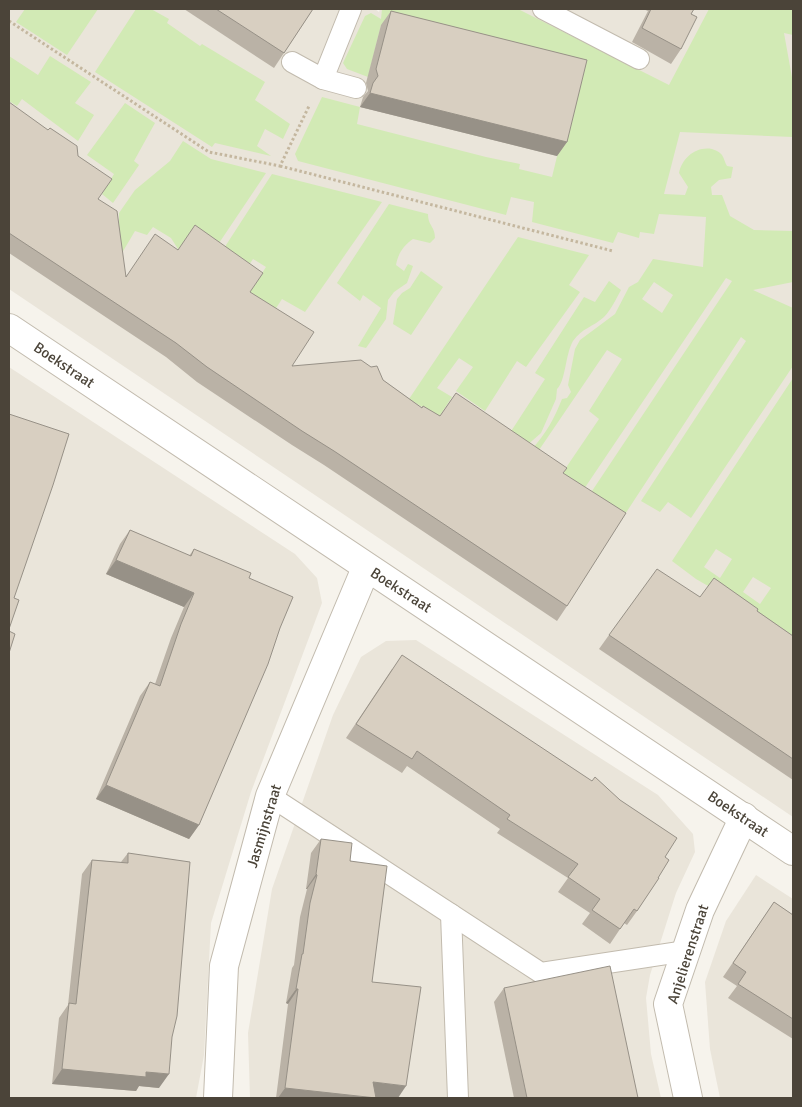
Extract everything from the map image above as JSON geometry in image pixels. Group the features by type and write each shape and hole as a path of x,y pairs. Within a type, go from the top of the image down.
{"street":[{"name":"Boekstraat","path":"9,328 366,568 793,851"},
{"name":"Jasmijnstraat","path":"218,1098 224,966 270,796 366,568"},
{"name":"Anjelierenstraat","path":"688,1098 668,1004 700,910 744,817"}],"lane":[{"path":"322,79 351,9"},
{"path":"543,9 640,59"},
{"path":"292,62 322,79 356,88"},
{"path":"270,796 541,973 686,951"},
{"path":"451,914 458,1098"}],"path":[{"path":"9,21 209,152 280,166 613,250"},
{"path":"280,166 322,79"}],"shaded area":[{"path":"9,9 375,9 379,12 380,9 793,9 793,817 9,289"},
{"path":"9,367 295,554 317,578 322,603 251,792 211,923 204,1055 196,1098 9,1098"},
{"path":"416,640 658,795 693,834 695,852 676,893 650,975 646,998 651,1054 661,1098 250,1098 248,1033 272,889 333,715 361,657 386,641"},
{"path":"756,875 793,899 793,1098 720,1098 710,1049 705,982 726,921"}],"green space":[{"path":"25,9 98,9 67,55 16,22"},
{"path":"136,9 151,9 169,19 167,23 200,46 202,44 265,82 255,100 290,124 283,139 265,129 257,146 271,156 215,143 212,147 95,72"},
{"path":"382,9 518,9 669,85 709,9 793,9 793,35 784,33 793,83 793,137 680,132 664,194 685,195 688,187 679,173 683,163 695,151 712,149 723,156 727,166 733,167 731,178 719,180 711,187 712,195 722,195 730,216 754,230 793,231 793,282 753,290 793,308 793,366 691,518 668,502 660,512 641,501 746,341 741,337 616,528 582,506 732,281 726,278 582,492 559,478 599,419 589,411 622,359 607,350 537,453 531,450 549,426 562,399 567,398 571,392 568,385 575,349 580,340 615,314 629,287 638,282 653,259 703,267 706,217 659,214 654,234 640,232 639,238 618,232 613,243 532,222 534,202 511,197 506,215 298,161 295,154 322,97 360,107 357,124 520,164 519,169 552,177 577,74 381,25 368,77 347,69 343,63 365,16 371,13 381,19","holes":["654,282 673,295 662,313 642,299"]},
{"path":"9,56 38,75 50,56 91,82 75,103 94,115 78,141 22,99 17,106 9,101"},
{"path":"125,103 155,123 134,161 139,165 113,203 102,194 114,174 87,155"},
{"path":"183,141 211,159 266,173 211,255 178,249 171,238 153,227 147,235 135,231 119,258 119,213 135,190 170,161"},
{"path":"272,174 382,202 305,312 282,299 267,322 240,306 266,267 253,259 232,290 206,276"},
{"path":"389,204 428,214 435,238 430,243 413,239 402,250 396,265 404,271 408,264 413,266 407,283 394,292 388,300 386,319 366,348 358,346 381,308 363,295 360,301 337,283"},
{"path":"518,237 589,255 569,285 580,292 526,367 517,361 485,411 456,391 473,367 459,358 437,388 452,397 439,417 409,399"},
{"path":"421,271 443,287 411,335 393,324 397,299 410,288"},
{"path":"609,281 621,290 604,317 580,333 573,341 568,353 562,380 557,389 556,399 541,433 525,447 508,436 545,379 535,373 584,297 595,302"},
{"path":"793,378 793,648 727,597 696,579 672,561","holes":["716,549 732,559 720,578 704,567","753,577 771,588 760,604 743,592"]}],"building":[{"path":"216,9 313,9 284,53"},
{"path":"651,9 694,9 691,14 697,17 681,49 642,28"},
{"path":"391,11 587,60 567,142 370,93 373,83 378,76 376,69"},
{"path":"9,102 48,130 50,128 77,146 78,156 112,179 98,199 117,211 126,277 155,234 178,250 195,225 263,273 250,292 314,332 292,366 361,360 371,367 377,366 383,380 422,408 423,406 440,416 456,393 567,468 563,473 626,513 567,606 302,431 207,367 176,343 9,233"},
{"path":"9,414 69,434 14,598 19,600 9,629"},
{"path":"130,530 191,556 194,549 251,573 249,578 293,597 268,664 199,825 106,785 150,682 160,686 181,624 194,593 116,560"},
{"path":"657,569 700,597 714,578 793,636 793,759 609,635"},
{"path":"9,631 15,634 9,653"},
{"path":"402,655 592,781 595,777 620,800 677,838 665,857 669,860 659,878 637,911 634,909 620,929 592,910 600,899 568,877 578,864 507,819 510,815 417,751 412,759 356,724"},
{"path":"321,839 352,843 350,861 387,866 372,982 421,987 406,1086 373,1082 376,1098 285,1088 298,989 296,989 310,903 317,875"},
{"path":"128,853 190,862 177,1016 172,1037 169,1074 146,1072 146,1077 62,1069 69,1003 76,1004 92,860 128,863"},
{"path":"774,902 793,915 793,1019 738,984 746,972 733,963"},
{"path":"610,966 638,1098 527,1098 504,988"}]}
